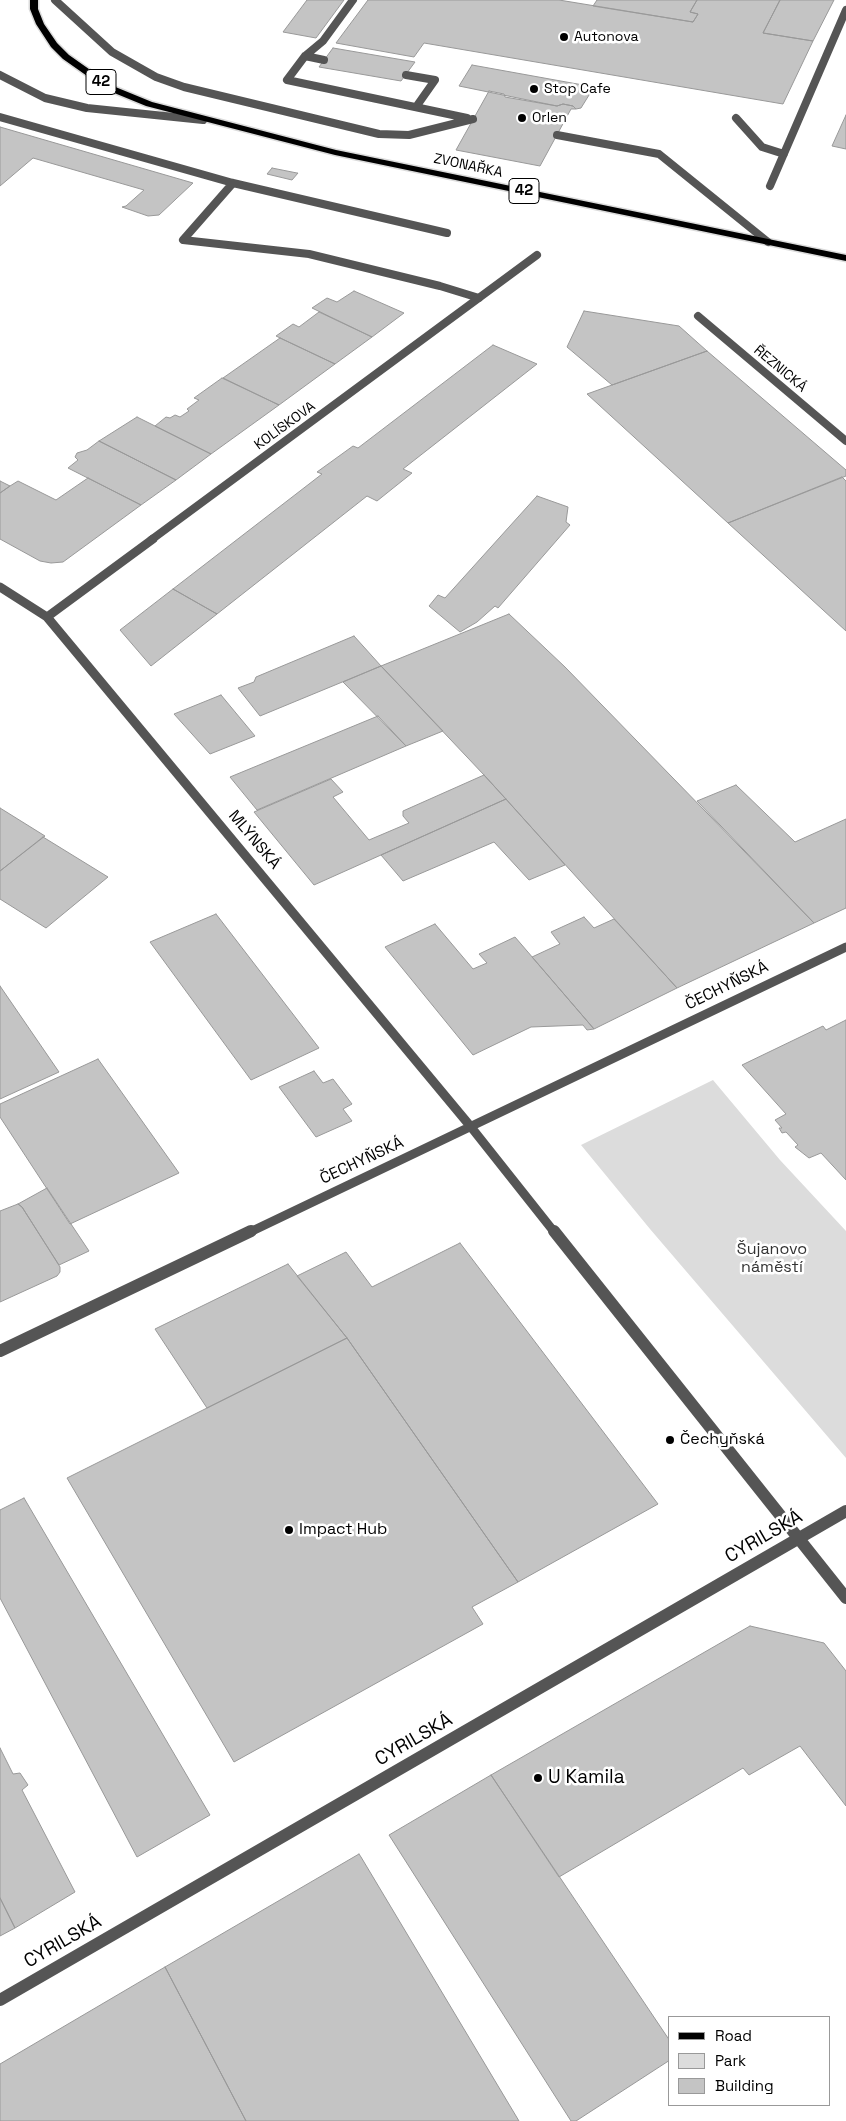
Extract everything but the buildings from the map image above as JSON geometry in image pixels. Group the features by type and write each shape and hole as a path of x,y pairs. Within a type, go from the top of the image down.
{"main road":[{"name":"ZVONAŘKA","path":"34,0 34,9 46,35 66,57 82,69 129,97 203,120 335,152 846,258"}],"street":[{"path":"55,0 112,52 156,77 184,87 379,134 409,135 472,119 287,80 305,56 323,41 354,0"},
{"path":"770,186 846,10"},
{"path":"305,56 324,60"},
{"path":"406,74 435,80 416,107"},
{"name":"ZVONAŘKA","path":"0,75 45,98 87,108 203,120"},
{"path":"0,117 233,183 447,233"},
{"path":"736,118 762,147 784,154"},
{"path":"557,135 659,154 768,242"},
{"path":"233,183 183,240 309,254 440,286 479,298"},
{"name":"KOLÍSKOVA","path":"48,616 537,255"},
{"name":"ŘEZNICKÁ","path":"698,316 846,441"},
{"name":"MLÝNSKÁ","path":"0,587 48,616 471,1127"},
{"name":"ČECHYŇSKÁ","path":"0,1351 846,947"},
{"path":"471,1127 846,1598"},
{"name":"CYRILSKÁ","path":"0,2000 846,1511"}],"green space":[{"name":"Šujanovo náměstí","path":"713,1080 780,1160 846,1231 846,1458 650,1229 581,1145"}],"place":[{"name":"Autonova","path":"564,37"},
{"name":"Stop Cafe","path":"534,89"},
{"name":"Orlen","path":"522,118"},
{"name":"Čechyňská","path":"670,1440"},
{"name":"Impact Hub","path":"289,1530"},
{"name":"U Kamila","path":"538,1778"}]}
